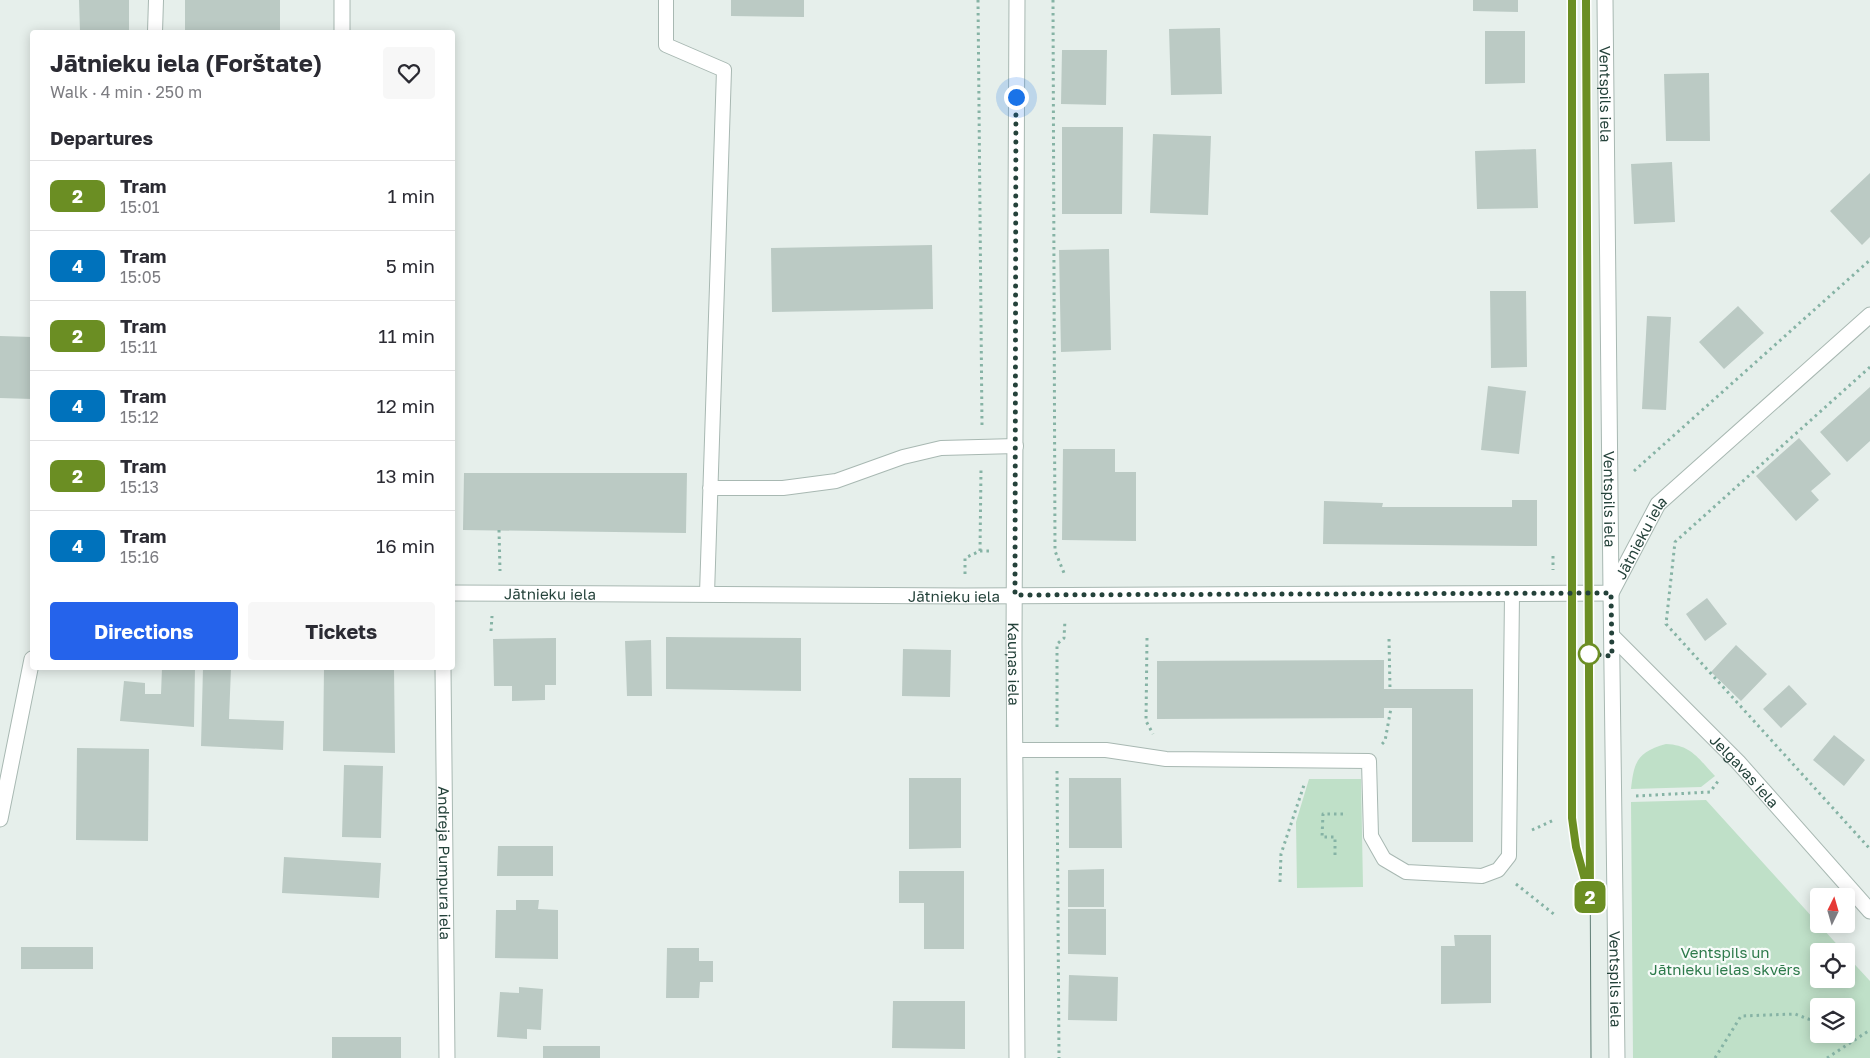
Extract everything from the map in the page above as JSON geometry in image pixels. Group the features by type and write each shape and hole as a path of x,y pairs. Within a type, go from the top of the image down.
{"street":[{"path":"342,0 342,30"},
{"name":"Kauņas iela","path":"1017,0 1015,595 1017,1058"},
{"name":"Ventspils iela","path":"1605,0 1617,1058"},
{"name":"Jātnieku iela","path":"455,593 1512,595 1611,593 1658,504 1870,316"},
{"name":"Jelgavas iela","path":"1612,636 1738,762 1870,911"},
{"path":"0,819 30,669"},
{"name":"Andreja Pumpura iela","path":"443,670 447,1058"}],"lane":[{"path":"155,30 156,0"},
{"path":"666,0 666,45 724,70 707,594"},
{"path":"710,488 783,488 836,481 903,457 941,448 982,445 1016,446"},
{"path":"1016,750 1106,750 1166,760 1369,761 1371,836 1384,859 1406,872 1482,876 1498,870 1509,856 1512,595"}],"path":[{"path":"978,0 982,445 980,551"},
{"path":"1053,0 1055,552 1065,576"},
{"path":"1631,473 1870,260"},
{"path":"1870,367 1676,542 1666,624 1870,849"},
{"path":"499,530 500,574"},
{"path":"965,575 965,558 980,551 994,551"},
{"path":"1553,556 1553,572"},
{"path":"491,631 492,614"},
{"path":"1059,1058 1057,644 1064,638 1065,617"},
{"path":"1147,638 1146,721 1166,760"},
{"path":"1389,639 1390,689"},
{"path":"1369,761 1385,741 1391,708"},
{"path":"1280,882 1281,854 1312,760"},
{"path":"1614,796 1710,792 1719,780"},
{"path":"1334,855 1335,837 1322,837 1323,814 1370,815"},
{"path":"1498,870 1555,915"},
{"path":"1715,1058 1740,1016 1795,1014 1810,1020"},
{"path":"1827,1058 1870,1030"}],"green space":[{"path":"1666,744 1688,750 1699,758 1715,776 1701,787 1631,789 1639,759 1656,747"},
{"path":"1309,779 1361,779 1363,887 1297,888 1296,822"},
{"name":"Ventspils un Jātnieku ielas skvērs","path":"1706,800 1810,915 1810,933 1827,933 1836,943 1810,943 1810,988 1855,988 1855,965 1870,981 1870,1058 1633,1058 1631,802"}],"building":[{"path":"79,0 129,0 129,30 80,30"},
{"path":"185,0 280,0 280,30 185,30"},
{"path":"731,0 804,0 804,17 731,16"},
{"path":"1473,0 1518,0 1518,12 1473,11"},
{"path":"1220,28 1222,94 1171,95 1169,29"},
{"path":"1485,31 1525,31 1525,83 1485,84"},
{"path":"1062,50 1107,50 1106,105 1061,104"},
{"path":"1709,73 1710,141 1666,141 1664,74"},
{"path":"1062,127 1123,127 1122,214 1062,214"},
{"path":"1153,134 1211,136 1208,215 1150,213"},
{"path":"1536,149 1538,208 1477,209 1475,151"},
{"path":"1672,162 1675,222 1634,224 1631,164"},
{"path":"1870,173 1870,237 1862,245 1830,211"},
{"path":"932,245 933,309 772,312 771,248"},
{"path":"1109,249 1111,350 1061,352 1059,250"},
{"path":"1490,291 1526,291 1527,367 1491,368"},
{"path":"1738,306 1764,333 1724,369 1699,342"},
{"path":"1647,316 1671,317 1666,410 1642,409"},
{"path":"0,336 30,337 30,399 0,398"},
{"path":"1488,386 1526,391 1519,454 1481,450"},
{"path":"1870,387 1870,441 1847,462 1820,432"},
{"path":"1799,438 1831,474 1811,491 1819,500 1796,521 1756,476"},
{"path":"1063,449 1115,449 1115,472 1136,472 1136,541 1062,540"},
{"path":"464,473 687,473 686,533 463,530"},
{"path":"1512,500 1537,500 1537,546 1323,544 1324,501 1383,503 1382,507 1512,507"},
{"path":"1707,598 1727,624 1705,641 1686,614"},
{"path":"666,637 801,638 801,691 666,689"},
{"path":"556,638 556,685 545,685 545,700 512,701 512,686 494,686 493,639"},
{"path":"651,640 652,696 627,696 625,641"},
{"path":"1736,645 1767,674 1741,701 1711,672"},
{"path":"903,649 951,650 950,697 902,696"},
{"path":"1384,660 1384,689 1473,689 1473,842 1412,842 1412,708 1384,708 1384,718 1157,719 1157,661"},
{"path":"162,670 195,670 194,727 120,721 124,681 145,683 145,694 161,694"},
{"path":"203,670 231,670 229,719 284,721 283,750 201,746"},
{"path":"324,670 394,670 395,753 323,751"},
{"path":"1789,685 1807,704 1781,728 1763,709"},
{"path":"1834,735 1865,760 1844,786 1813,760"},
{"path":"77,748 149,749 148,841 76,840"},
{"path":"344,765 383,766 381,838 342,837"},
{"path":"909,778 961,778 961,848 909,849"},
{"path":"1069,778 1121,778 1122,848 1069,848"},
{"path":"498,846 553,846 553,876 497,876"},
{"path":"284,857 381,863 379,898 282,893"},
{"path":"1104,869 1104,907 1068,907 1068,870"},
{"path":"899,871 964,871 964,949 924,949 924,903 899,903"},
{"path":"516,900 539,900 538,909 558,910 558,959 495,958 496,910 516,910"},
{"path":"1068,909 1106,909 1106,955 1068,954"},
{"path":"1454,935 1491,935 1491,1003 1441,1004 1441,946 1455,946"},
{"path":"21,947 93,947 93,969 21,969"},
{"path":"667,948 699,948 699,961 713,961 713,982 700,982 699,998 666,998"},
{"path":"1069,975 1118,977 1117,1021 1068,1020"},
{"path":"519,987 543,989 541,1030 527,1029 527,1039 497,1037 500,992 519,993"},
{"path":"893,1001 965,1001 965,1049 892,1048"},
{"path":"332,1037 401,1037 401,1058 332,1058"},
{"path":"543,1046 600,1046 600,1058 543,1058"}],"tram line":[{"name":"2","path":"1572,0 1572,818 1576,847 1590,898 1586,0"},
{"path":"1573,0 1572,818 1576,847 1586,881"},
{"path":"1586,0 1591,1058"}],"route":[{"path":"1016,97 1015,595 1512,595 1611,593 1612,656 1589,654"}]}
